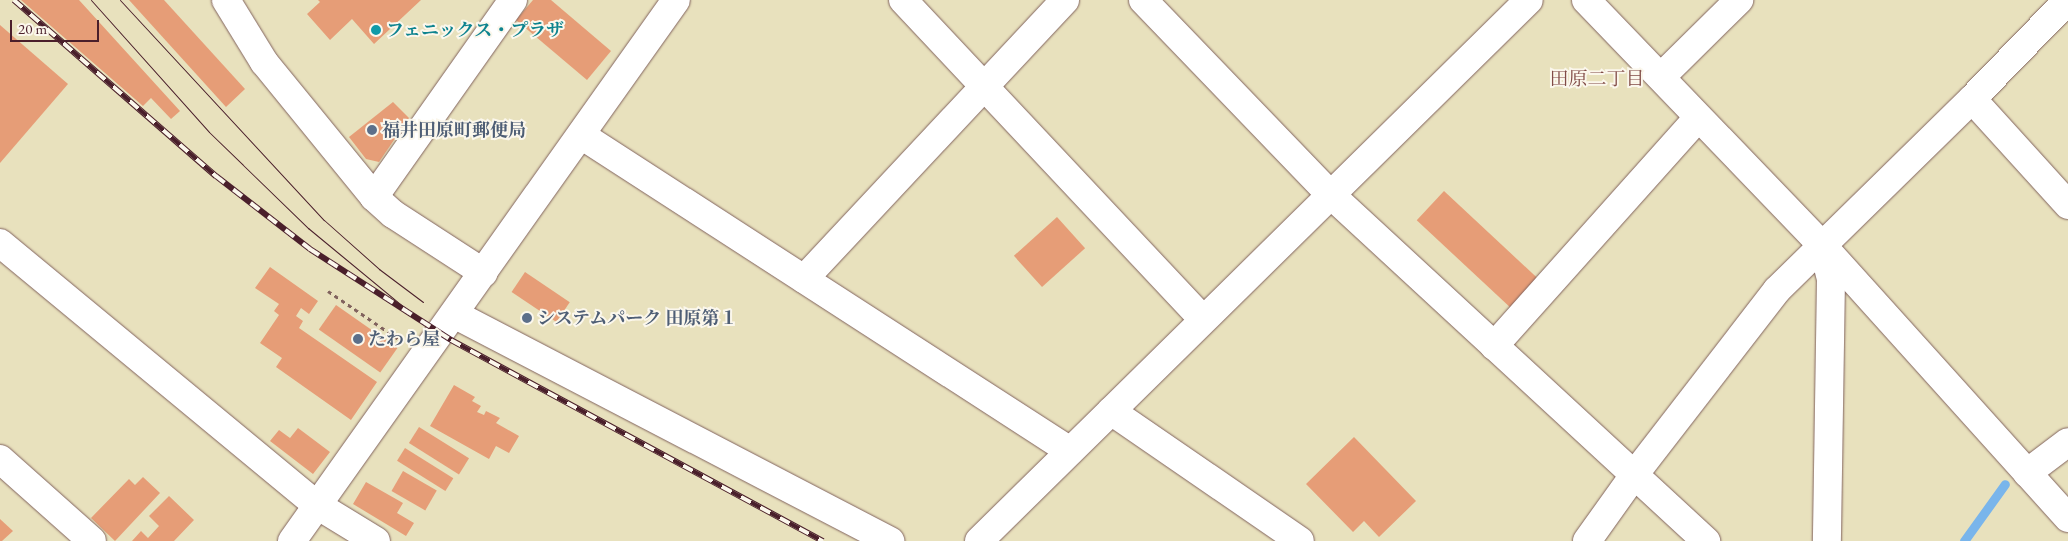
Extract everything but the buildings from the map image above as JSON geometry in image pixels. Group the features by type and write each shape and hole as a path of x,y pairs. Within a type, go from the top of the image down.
{"street":[{"path":"226,0 264,62 374,197 393,214 484,273"},
{"path":"374,197 513,0"},
{"path":"292,541 676,0"},
{"path":"903,0 1203,319"},
{"path":"804,279 1065,0"},
{"path":"1143,0 1330,194 1706,541"},
{"path":"979,541 1529,0"},
{"path":"1586,0 1823,246 2068,518"},
{"path":"1661,77 1739,0"},
{"path":"1587,541 1634,475 1777,290 1972,99 2068,0"},
{"path":"1972,99 2068,205"},
{"path":"1494,346 1698,118"},
{"path":"580,135 1070,451"},
{"path":"0,243 316,505 376,541"},
{"path":"1823,246 1831,279 1828,541"},
{"path":"454,314 890,541"},
{"path":"1111,411 1300,541"},
{"path":"2027,473 2068,442"},
{"path":"0,459 92,541"}],"path":[{"path":"328,291 401,341"}],"waterway":[{"path":"1964,541 2005,484"}],"tram line":[{"path":"91,0 209,132 308,228 416,317"},
{"path":"120,0 324,220 379,269 423,302"}],"railway":[{"path":"14,0 216,176 310,249 451,340 823,541"}],"place":[{"name":"フェニックス・プラザ","path":"376,30"},
{"name":"福井田原町郵便局","path":"372,130"},
{"name":"システムパーク 田原第１","path":"527,318"},
{"name":"たわら屋","path":"358,339"}],"district":[{"name":"田原二丁目","path":"1597,79"}]}
